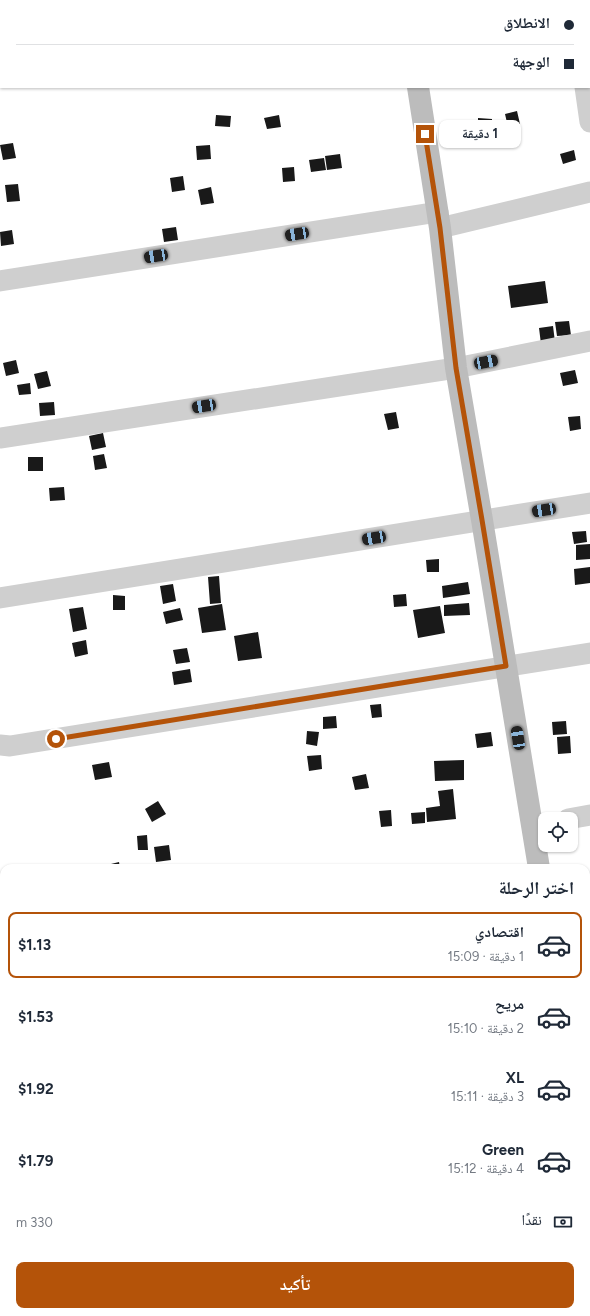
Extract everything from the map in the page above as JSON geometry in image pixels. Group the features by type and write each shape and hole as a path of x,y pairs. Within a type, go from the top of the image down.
{"main road":[{"path":"418,88 439,220 456,368 506,666 538,824"},
{"path":"539,852 539,864"}],"street":[{"path":"585,88 590,122"},
{"path":"0,281 439,220 590,192"},
{"path":"0,438 456,368 590,341"},
{"path":"0,598 590,503"},
{"path":"0,745 10,746 590,652"},
{"path":"578,817 590,815"}],"building":[{"path":"517,111 520,124 508,127 505,114"},
{"path":"216,115 231,116 230,127 215,126"},
{"path":"279,115 281,127 267,129 264,118"},
{"path":"478,118 492,119 492,131 478,130"},
{"path":"13,143 16,158 3,160 0,145"},
{"path":"210,145 211,159 197,160 196,146"},
{"path":"574,150 576,160 563,164 560,154"},
{"path":"340,154 342,168 327,170 325,156"},
{"path":"324,158 326,170 311,172 309,160"},
{"path":"294,167 295,181 283,182 282,168"},
{"path":"183,176 185,190 172,192 170,178"},
{"path":"18,184 20,201 7,202 5,185"},
{"path":"211,187 214,203 201,205 198,190"},
{"path":"176,227 178,240 164,242 162,229"},
{"path":"12,230 14,244 1,246 0,232"},
{"path":"545,281 548,303 511,308 508,286"},
{"path":"569,321 571,335 557,336 555,322"},
{"path":"553,326 555,342 541,344 539,328"},
{"path":"16,360 19,373 6,376 3,363"},
{"path":"575,370 578,383 563,386 560,373"},
{"path":"47,371 51,386 38,389 34,374"},
{"path":"30,383 31,394 19,395 17,385"},
{"path":"54,402 55,415 40,416 39,403"},
{"path":"396,412 399,428 388,430 384,414"},
{"path":"580,416 581,429 570,431 568,417"},
{"path":"103,433 106,447 92,450 89,436"},
{"path":"104,454 107,468 95,470 93,456"},
{"path":"28,457 43,457 43,471 28,471"},
{"path":"64,487 65,500 50,501 49,488"},
{"path":"586,531 587,542 574,544 572,532"},
{"path":"590,544 590,559 576,560 576,545"},
{"path":"439,559 439,572 427,572 426,560"},
{"path":"590,567 590,583 575,585 574,569"},
{"path":"219,576 221,603 210,604 208,577"},
{"path":"468,582 470,594 443,598 442,586"},
{"path":"173,584 176,601 163,604 160,586"},
{"path":"406,594 407,606 394,607 393,595"},
{"path":"113,595 125,596 125,610 113,610"},
{"path":"469,603 470,615 444,616 444,605"},
{"path":"222,604 226,630 202,633 198,608"},
{"path":"440,606 445,633 418,638 413,610"},
{"path":"83,607 87,629 73,632 69,609"},
{"path":"180,608 183,620 166,624 163,612"},
{"path":"258,632 262,658 238,661 234,636"},
{"path":"86,640 88,654 75,657 72,643"},
{"path":"187,648 190,662 176,664 173,650"},
{"path":"190,669 192,682 174,685 172,672"},
{"path":"381,704 382,717 372,718 370,705"},
{"path":"336,716 337,728 323,729 323,717"},
{"path":"566,721 567,734 553,735 552,722"},
{"path":"307,731 319,732 317,746 306,744"},
{"path":"491,732 493,746 477,748 475,734"},
{"path":"570,736 571,753 558,754 557,737"},
{"path":"321,755 322,769 309,771 307,756"},
{"path":"464,760 464,780 435,781 434,761"},
{"path":"109,762 112,777 95,780 92,765"},
{"path":"366,774 369,788 355,790 352,777"},
{"path":"453,789 456,819 427,822 426,808 440,806 438,791"},
{"path":"158,801 166,814 152,822 145,809"},
{"path":"391,810 392,826 381,827 379,811"},
{"path":"425,812 425,823 412,824 411,813"},
{"path":"147,835 148,850 138,850 137,836"},
{"path":"169,845 171,860 156,862 154,847"}],"route":[{"path":"56,739 506,666 456,368 440,228 425,134"}]}
